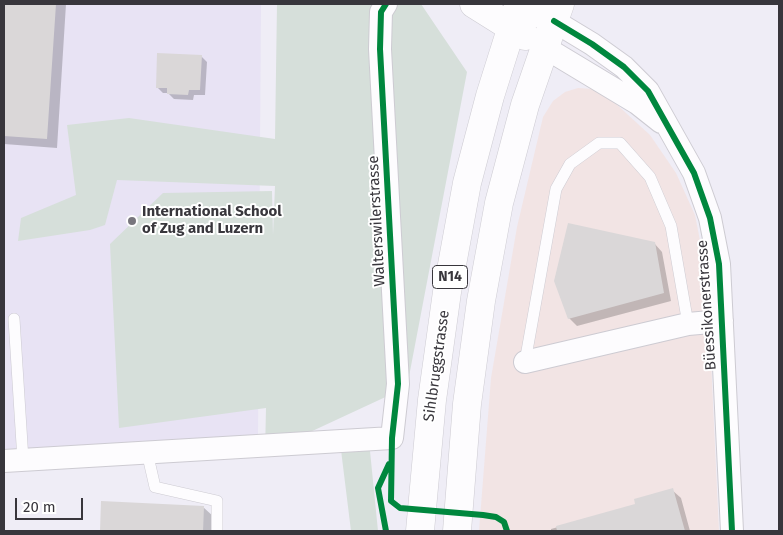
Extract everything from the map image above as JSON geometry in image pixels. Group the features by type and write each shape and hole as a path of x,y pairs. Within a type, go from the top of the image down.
{"main road":[{"path":"474,4 517,12 557,12 544,47"},
{"path":"517,12 544,47"},
{"name":"Sihlbruggstrasse","path":"420,531 432,400 449,283 467,183 490,96 517,12"},
{"name":"N14","path":"457,531 467,404 481,300 499,203 524,105 544,47"}],"street":[{"name":"Walterswilerstrasse","path":"13,460 392,438 398,384 380,49 381,12 386,4"},
{"name":"Büessikonerstrasse","path":"557,12 592,44 624,67 648,91 694,173 710,218 719,264 732,531"},
{"name":"Büessikonerstrasse","path":"544,47 637,103 669,129"},
{"path":"525,362 688,324 722,321"}],"lane":[{"path":"525,362 556,189 570,164 598,143 620,143 650,177 671,226 688,324"},
{"path":"11,324 13,460"},
{"path":"147,452 155,487 217,501 217,531"}],"shaded area":[{"name":"International School of Zug and Luzern","path":"4,4 261,4 258,439 4,469"},
{"path":"277,4 421,4 467,72 407,387 265,453 266,408 119,428 110,244 163,193 272,191 273,235 275,186 117,180 105,225 90,230 18,241 21,218 76,195 67,125 129,118 275,139"},
{"path":"578,88 594,89 614,102 650,135 676,173 695,215 707,276 719,531 479,531 491,378 517,227 543,117 553,101 565,92"},
{"path":"341,450 370,451 378,531 351,531"}],"building":[{"path":"4,4 56,4 47,139 4,136"},
{"path":"157,53 202,55 200,90 189,90 188,95 167,94 167,88 156,88"},
{"path":"568,223 655,242 664,293 568,319 554,281"},
{"path":"673,488 685,531 557,531 556,526 635,504 634,499"},
{"path":"101,501 204,506 203,531 100,531"}],"cycle path":[{"path":"386,4 381,12 380,49 398,384 392,438 391,501 400,508 496,517 504,522 507,531"},
{"path":"554,21 592,44 624,67 648,91 694,173 710,218 719,264 732,531"},
{"path":"386,531 378,488 389,464"}],"place":[{"name":"International School of Zug and Luzern","path":"132,221"}]}
